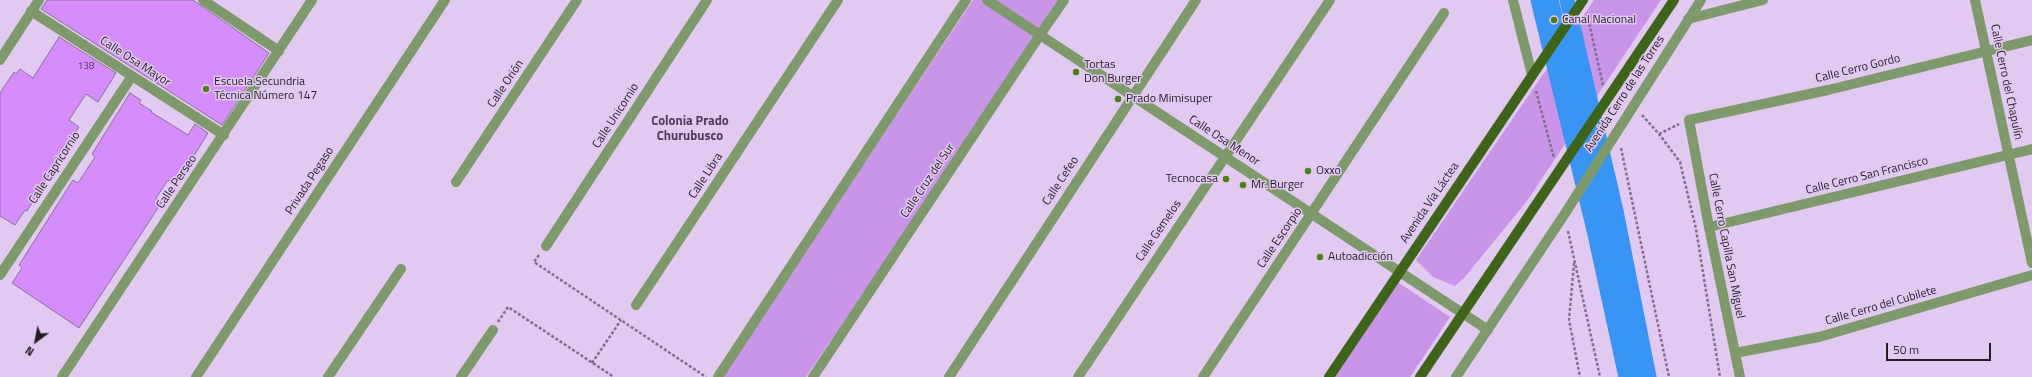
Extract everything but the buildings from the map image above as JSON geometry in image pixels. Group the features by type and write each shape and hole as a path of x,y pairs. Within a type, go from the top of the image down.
{"main road":[{"name":"Avenida Cerro de las Torres","path":"1462,313 1674,0"},
{"name":"Avenida Vía Láctea","path":"1329,377 1539,64 1582,5"},
{"path":"1420,377 1462,313"}],"street":[{"path":"0,60 39,0"},
{"path":"203,0 279,51"},
{"name":"Calle Perseo","path":"62,377 312,0"},
{"name":"Privada Pegaso","path":"196,377 445,0"},
{"name":"Calle Orión","path":"456,182 577,0"},
{"name":"Calle Unicornio","path":"546,246 708,0"},
{"name":"Calle Libra","path":"636,305 838,0"},
{"path":"718,377 966,0"},
{"name":"Calle Osa Menor","path":"987,0 1488,330"},
{"name":"Calle Cruz del Sur","path":"813,377 1064,0"},
{"name":"Calle Cefeo","path":"949,377 1196,0"},
{"name":"Calle Gemelos","path":"1078,377 1330,0"},
{"path":"1514,0 1532,75"},
{"name":"Avenida Cerro de las Torres","path":"1488,330 1701,0"},
{"path":"1688,19 1763,0"},
{"name":"Calle Cerro del Chapulín","path":"1975,0 2032,263"},
{"name":"Calle Osa Mayor","path":"31,11 224,134"},
{"name":"Calle Escorpio","path":"1203,377 1444,13"},
{"name":"Calle Cerro Gordo","path":"1689,120 1828,90 2032,40"},
{"name":"Calle Capricornio","path":"0,275 132,76"},
{"name":"Calle Cerro Capilla San Miguel","path":"1689,120 1709,227 1740,377"},
{"name":"Calle Cerro San Francisco","path":"1709,227 2032,149"},
{"path":"328,377 401,268"},
{"name":"Calle Cerro del Cubilete","path":"1735,353 1819,337 2032,275"},
{"path":"461,377 493,330"},
{"path":"1456,377 1488,330"}],"path":[{"path":"1582,5 1606,102"},
{"path":"1633,106 1659,134 1680,162 1696,229 1720,377"},
{"path":"1659,134 1689,120"},
{"path":"1617,131 1669,377"},
{"path":"546,246 534,262 706,377"},
{"path":"1574,258 1570,320 1580,377"},
{"path":"493,330 508,307 614,377"},
{"path":"592,363 621,320"}],"shaded area":[{"path":"973,0 1060,0 1028,51 806,377 722,377"},
{"path":"1594,0 1661,0 1527,201 1464,278 1455,286 1433,277 1416,260"},
{"path":"1396,281 1450,317 1410,377 1334,377"}],"waterway":[{"name":"Canal Nacional","path":"1538,0 1594,230 1626,377"},
{"name":"Canal Nacional","path":"1551,0 1597,187 1637,377"},
{"name":"Canal Nacional","path":"1567,0 1616,211 1649,377"}],"place":[{"name":"Canal Nacional","path":"1554,20"},
{"name":"Tortas Don Burger","path":"1076,72"},
{"name":"Escuela Secundria Técnica Número 147","path":"206,89"},
{"name":"Prado Mimisuper","path":"1118,99"},
{"name":"Oxxo","path":"1308,171"},
{"name":"Tecnocasa","path":"1226,179"},
{"name":"Mr. Burger","path":"1243,185"},
{"name":"Autoadicción","path":"1320,257"}],"district":[{"name":"Colonia Prado Churubusco","path":"690,130"}]}
